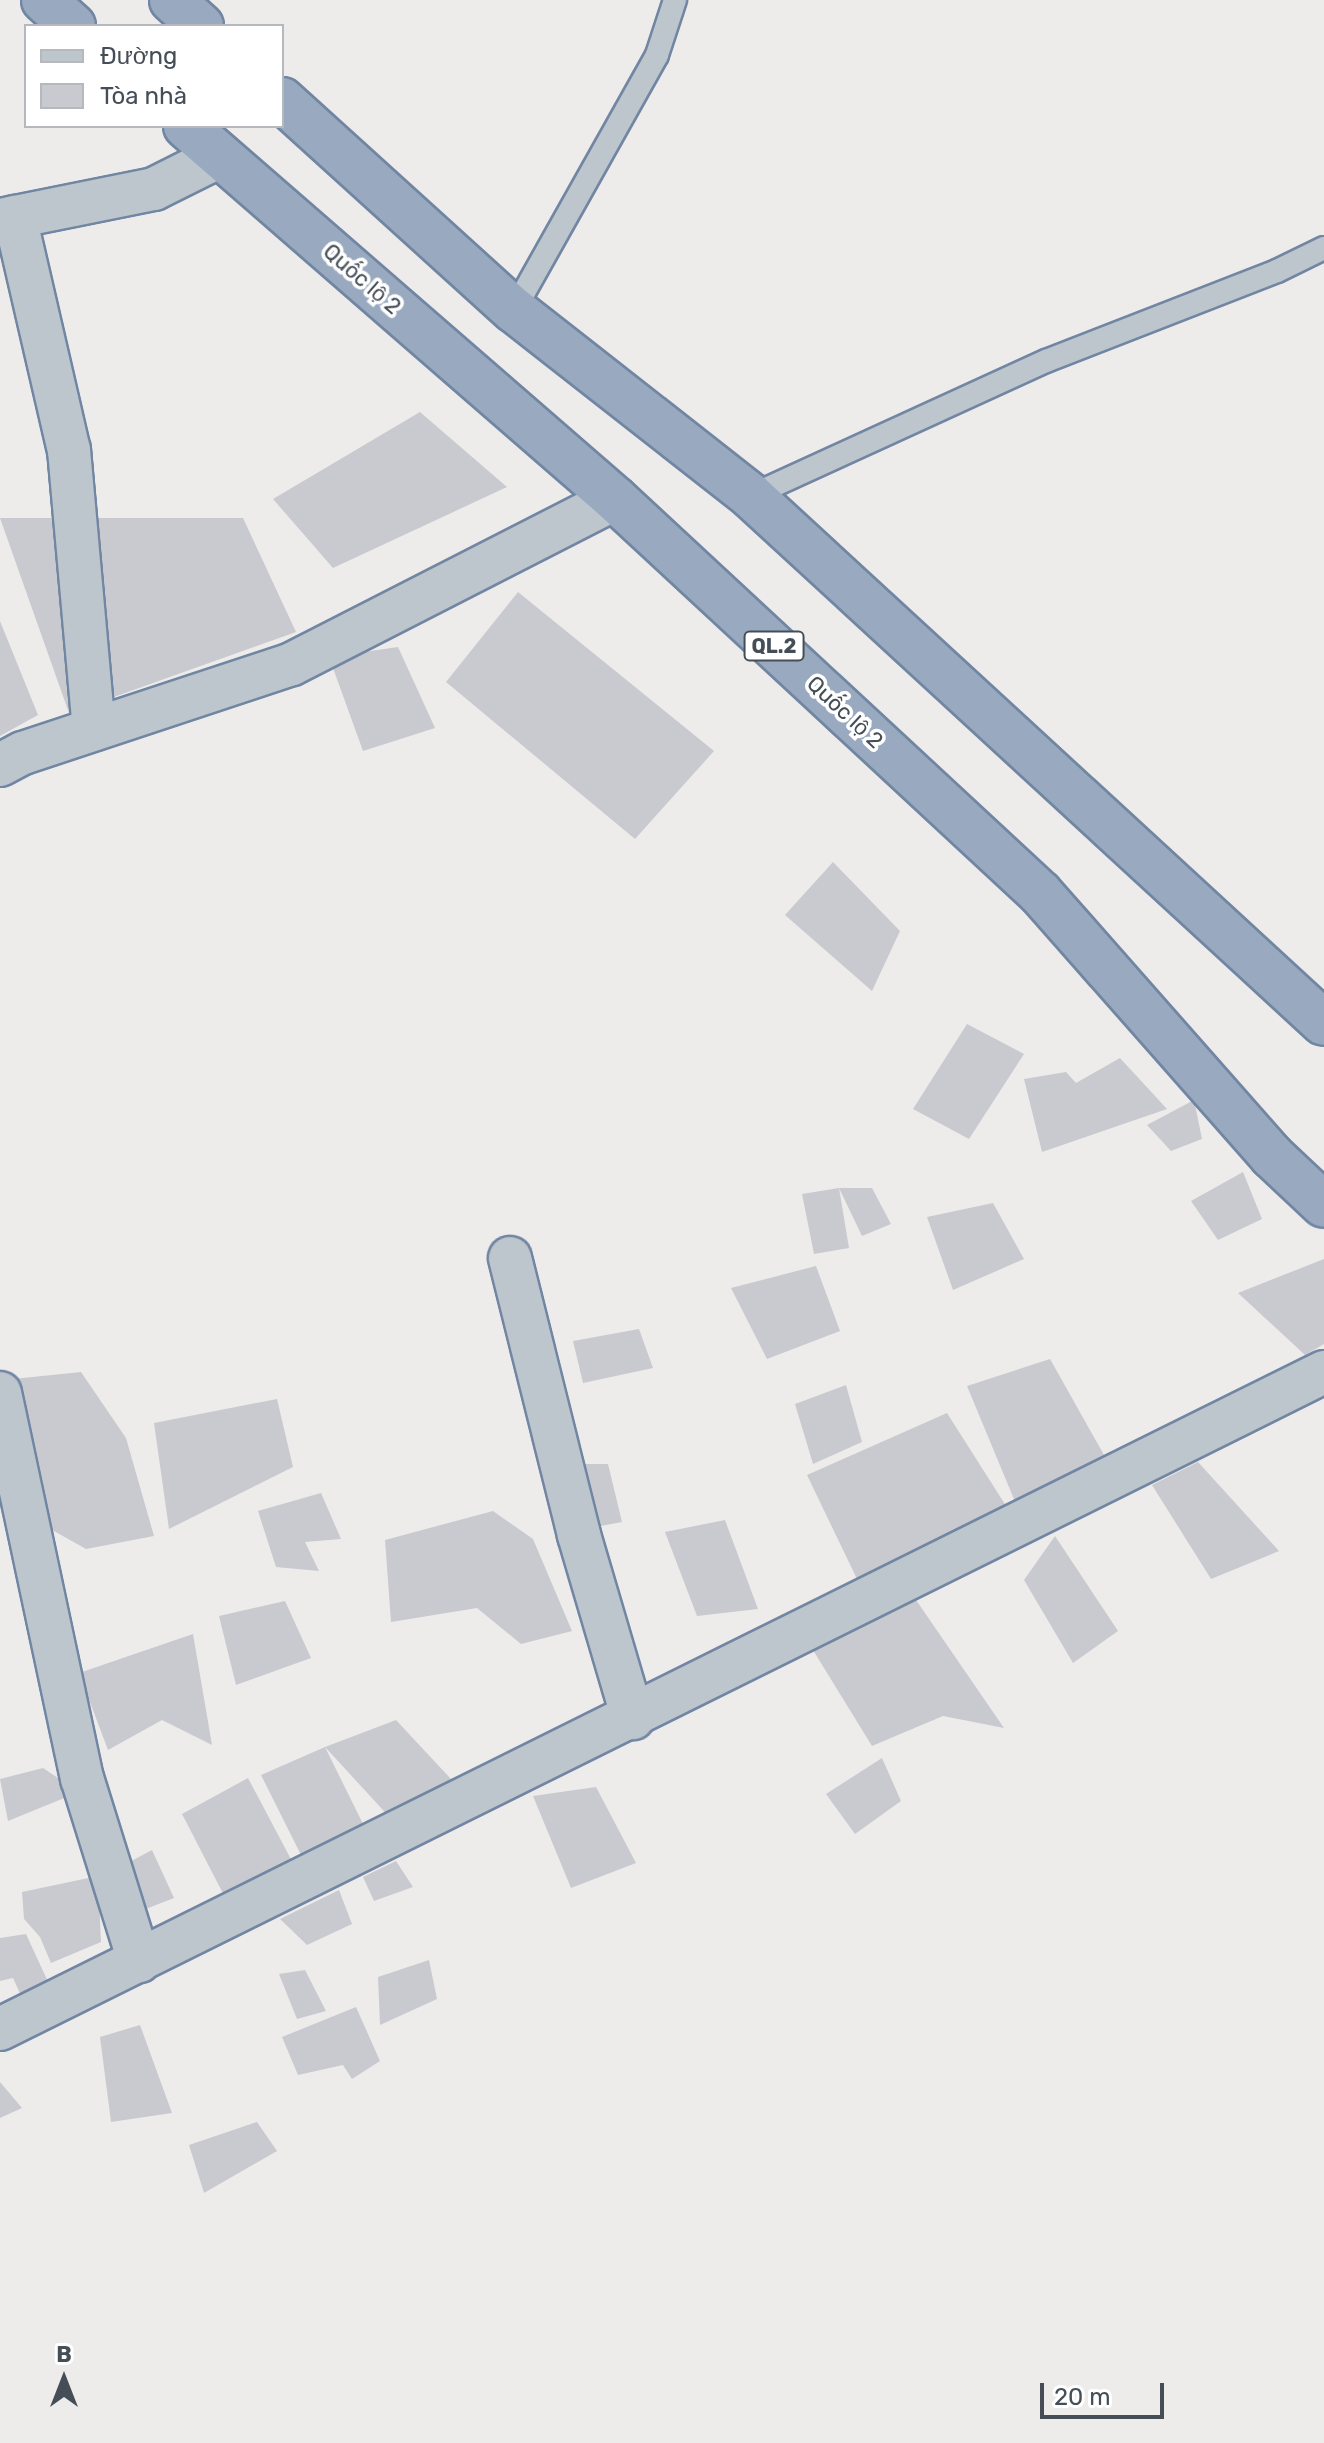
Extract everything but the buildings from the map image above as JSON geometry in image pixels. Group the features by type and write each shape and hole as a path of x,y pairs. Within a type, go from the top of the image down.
{"highway":[{"path":"44,0 71,24"},
{"path":"172,0 199,24"},
{"path":"284,102 514,310 751,496 1324,1023"},
{"name":"Quốc lộ 2","path":"188,128 615,499 1040,893 1272,1156 1324,1205"}],"street":[{"path":"94,729 69,450 7,218 154,189 220,156"},
{"path":"0,765 94,729 292,664 615,499"},
{"path":"510,1258 579,1535 633,1718"},
{"path":"0,2029 633,1718 1324,1372"},
{"path":"0,1393 82,1778 139,1961"}],"lane":[{"path":"514,310 657,55 675,0"},
{"path":"751,496 1046,361 1277,271 1324,248"}]}
